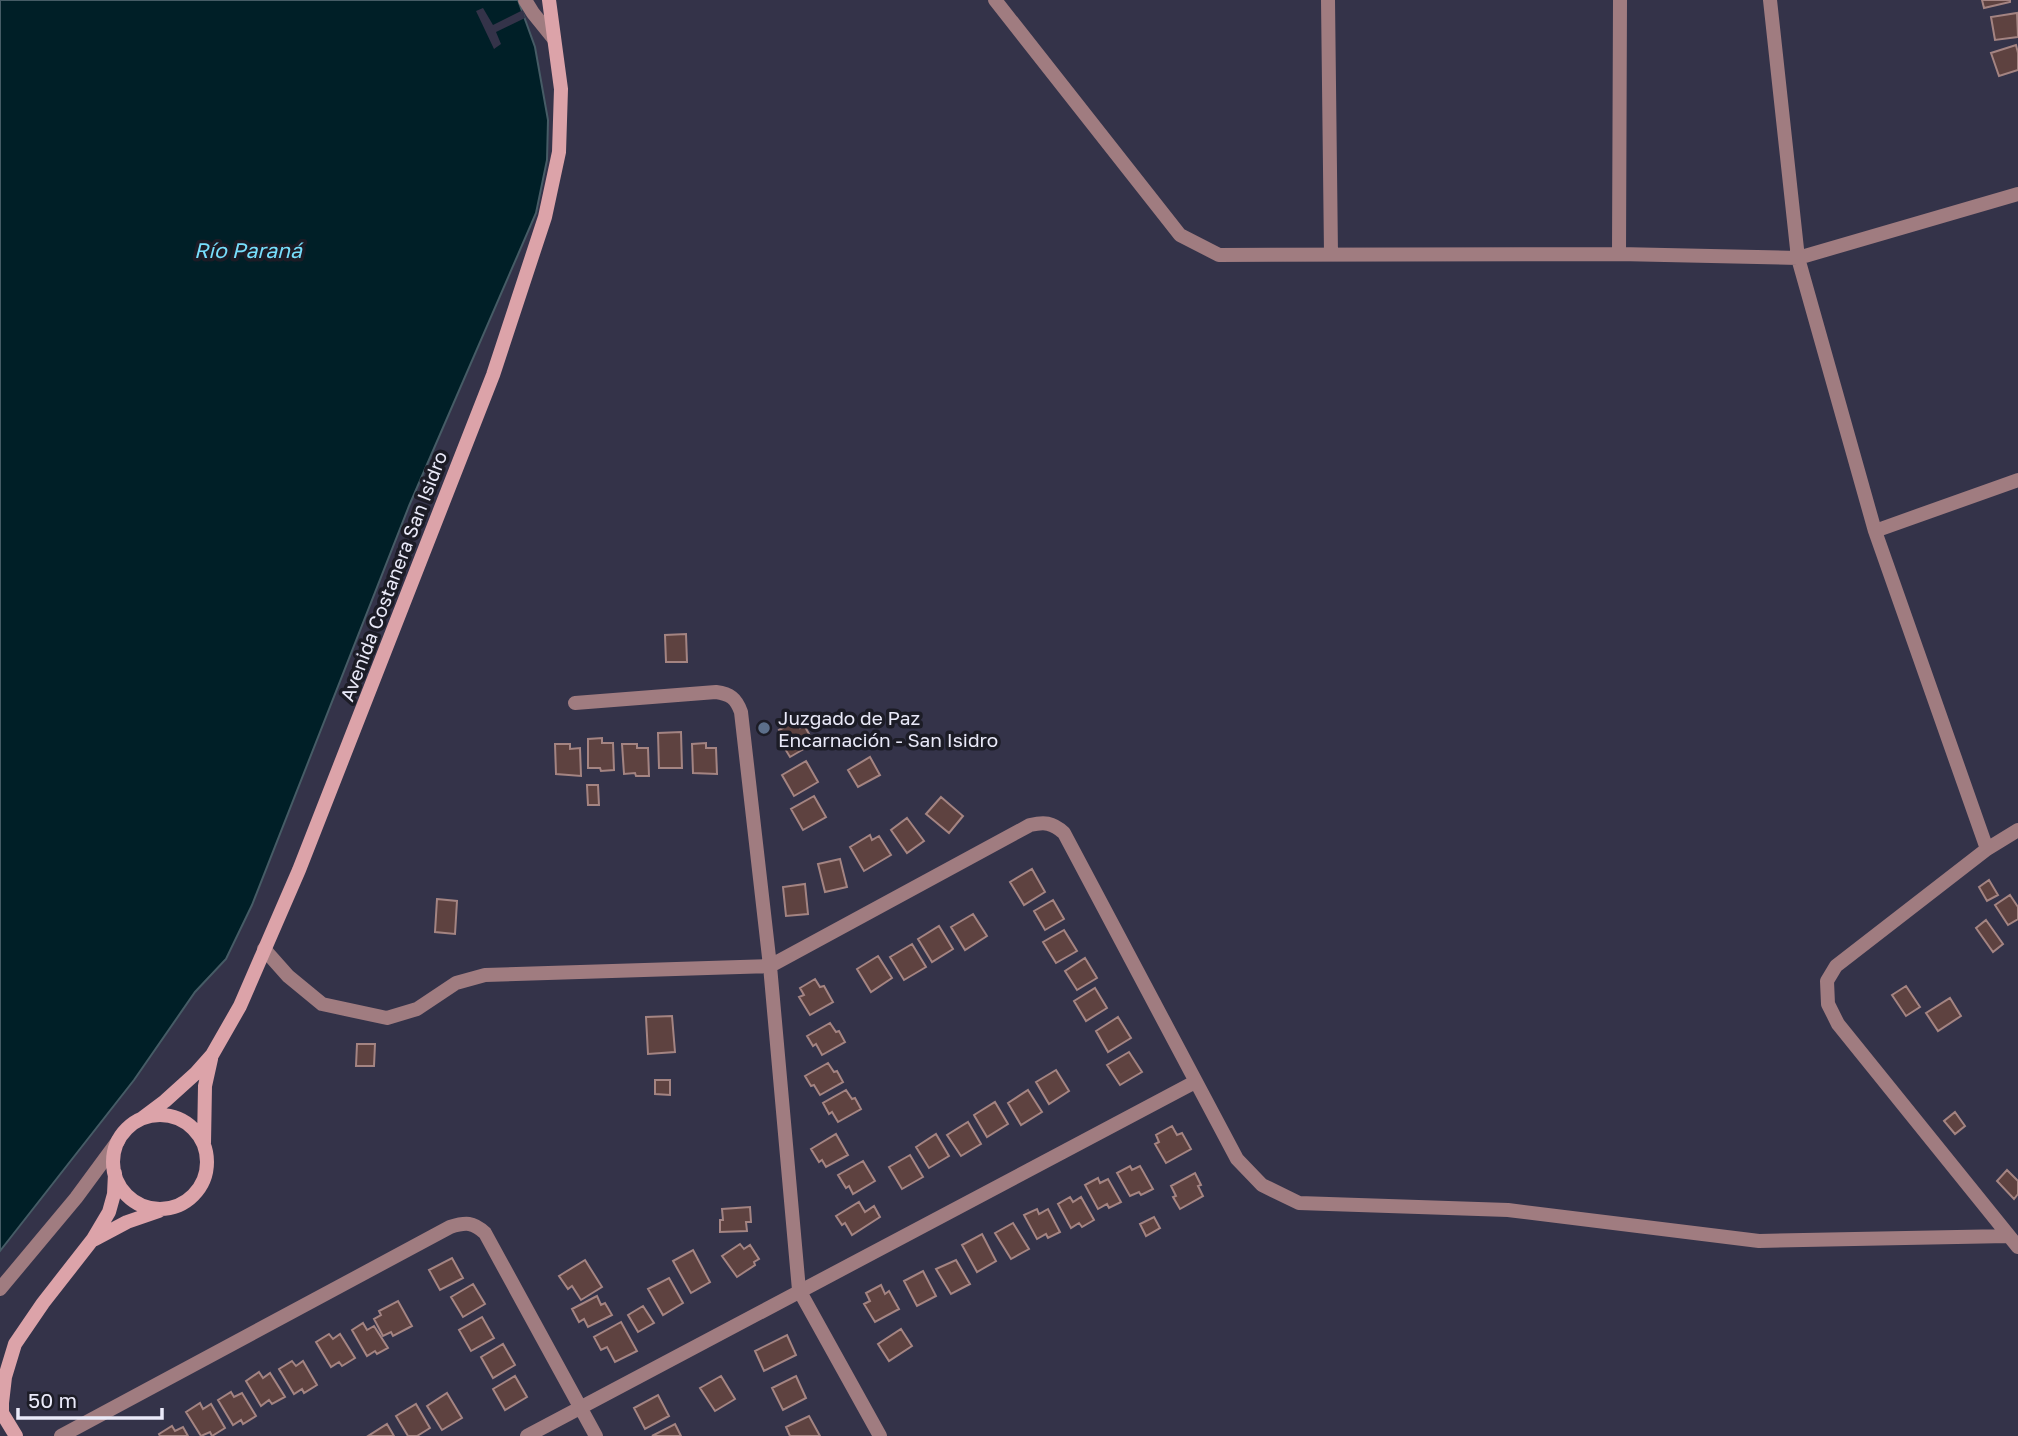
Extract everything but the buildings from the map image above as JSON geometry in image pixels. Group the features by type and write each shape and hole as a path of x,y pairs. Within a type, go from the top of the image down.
{"main road":[{"name":"Avenida Costanera San Isidro","path":"118,1141 127,1128 176,1092 196,1073 212,1055 240,1006 299,870 493,375 545,217 559,152 561,89 549,0"},
{"path":"93,1239 127,1222 182,1203 201,1185 207,1159 204,1145 205,1086 212,1055"},
{"path":"141,1119 156,1115 171,1116 185,1122 197,1132 204,1145"},
{"path":"16,1436 2,1413 5,1377 15,1344 93,1239 112,1203 114,1157 118,1141"},
{"path":"115,1173 126,1194 135,1201 146,1206 169,1208"}],"street":[{"path":"526,0 554,39"},
{"path":"995,0 1181,235 1219,255 1619,254 1798,258 2018,194"},
{"path":"1328,0 1331,254"},
{"path":"1619,254 1620,0"},
{"path":"1770,0 1798,258 1875,531 1987,849"},
{"path":"1875,531 2018,480"},
{"path":"575,702 716,692 729,694 737,701 741,712 770,966 799,1290 880,1436"},
{"path":"264,949 288,976 322,1004 387,1018 417,1009 456,983 485,975 770,966 1030,825 1043,822 1055,825 1063,833 1237,1159 1262,1185 1300,1203 1508,1210 1759,1241 2013,1241"},
{"path":"2013,1241 1838,1024 1828,1004 1827,981 1836,966 1987,849 2018,830"},
{"path":"527,1436 1195,1082"},
{"name":"Avenida Costanera San Isidro","path":"0,1289 76,1198 118,1141"},
{"path":"61,1436 450,1227 465,1222 475,1224 485,1233 596,1436"}],"water":[{"name":"Río Paraná","path":"0,0 518,0 535,47 548,120 547,160 536,213 409,506 252,905 226,959 195,992 134,1080 0,1251"}],"pier":[{"path":"483,8 493,25 523,10 525,18 496,32 501,44 494,49 476,11"}],"place":[{"name":"Juzgado de Paz Encarnación - San Isidro","path":"764,728"}]}
